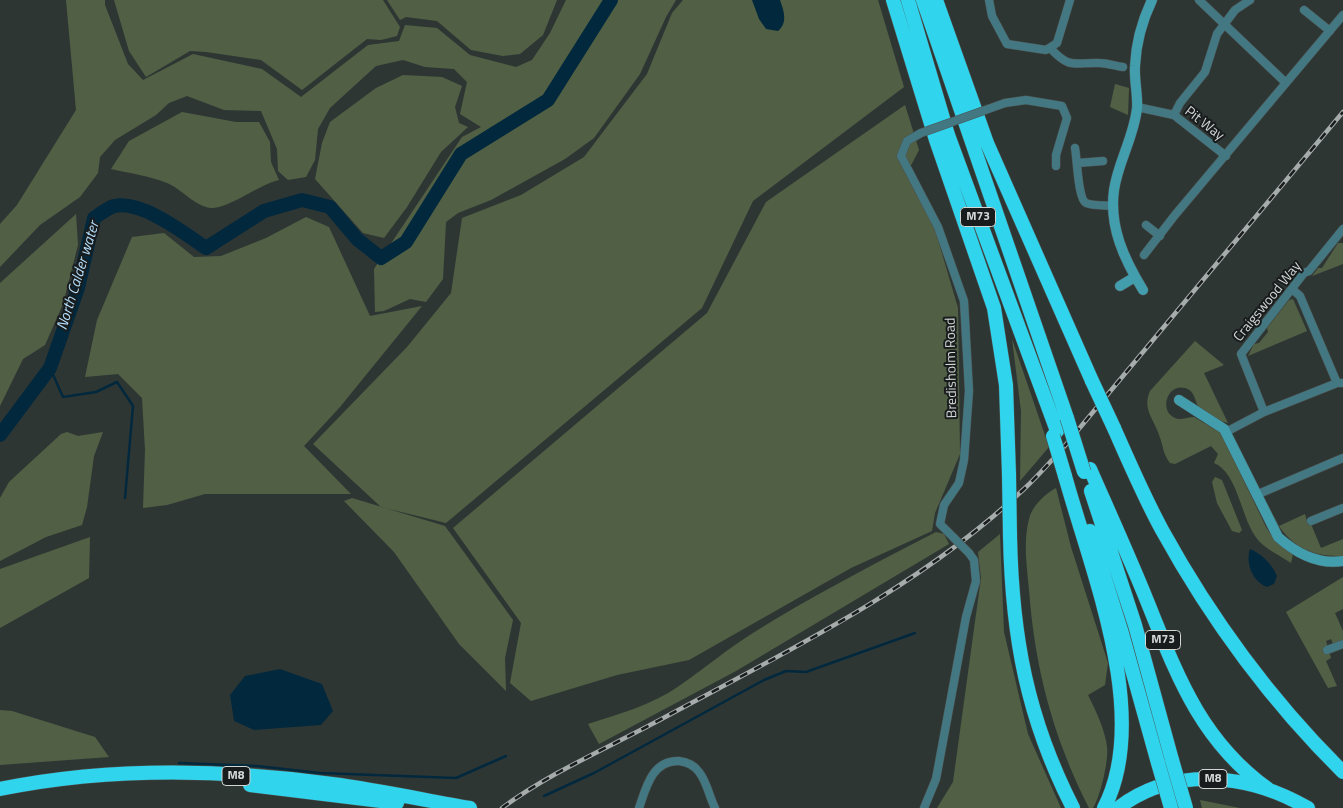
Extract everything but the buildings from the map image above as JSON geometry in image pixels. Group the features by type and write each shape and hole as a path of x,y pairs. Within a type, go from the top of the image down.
{"highway":[{"name":"M73","path":"893,0 936,140 994,308 1006,385 1011,587 1020,659 1041,736 1073,808"},
{"name":"M73","path":"908,0 948,135 1022,336 1055,433 1077,472 1200,718 1225,752 1268,789"},
{"name":"M73","path":"928,3 1067,418 1121,691 1121,752 1114,784 1104,808"},
{"path":"928,3 1092,381 1162,530 1198,592 1264,684 1307,735 1343,772"},
{"name":"M73","path":"1077,472 1127,599 1186,808"},
{"name":"M73","path":"1077,472 1171,808"},
{"name":"M8","path":"0,789 52,780 110,775 216,775 333,784 470,808"},
{"name":"M8","path":"1118,808 1139,794 1177,781 1223,780 1268,789 1308,808"},
{"name":"M8","path":"0,794 111,783 186,782 248,785 435,808"},
{"name":"M8","path":"356,799 401,808"}],"street":[{"path":"989,0 992,16 1007,44 1046,50 1052,49 1057,44 1070,0"},
{"path":"1143,290 1124,258 1118,240 1114,189 1137,107 1134,67 1137,45 1143,19 1152,0"},
{"path":"1199,0 1286,83"},
{"path":"1174,115 1180,103 1205,72 1217,34 1235,10 1250,0"},
{"path":"1304,10 1330,31"},
{"path":"1144,255 1343,15"},
{"path":"1052,49 1064,62 1084,65 1098,63 1123,67"},
{"name":"Bredisholm Road","path":"924,808 936,779 966,617 976,581 974,560 940,524 944,505 959,483 965,454 969,391 964,301 938,227 901,156 907,141 921,133 1005,103 1026,100 1062,106 1067,118 1056,155 1056,166"},
{"name":"Pit Way","path":"1137,107 1174,115 1226,156"},
{"path":"1075,148 1080,190 1084,202 1087,204 1114,206"},
{"path":"1078,163 1103,161"},
{"path":"1146,225 1160,236"},
{"name":"Craigswood Way","path":"1264,412 1241,354 1292,289 1343,229"},
{"path":"1120,286 1135,277"},
{"path":"1226,432 1232,427 1264,412 1340,383 1300,296 1292,289"},
{"path":"1180,400 1226,432 1272,529 1288,546 1324,562 1343,561"},
{"path":"1256,495 1343,458"},
{"path":"1311,521 1343,508"},
{"path":"1327,650 1343,644"},
{"path":"639,807 652,774 662,765 676,761 686,762 699,771 715,808"}],"green space":[{"path":"66,0 105,0 105,5 128,64 143,80 193,54 262,69 301,97 368,45 399,41 405,25 437,28 470,55 516,67 532,60 550,33 566,0 676,0 666,17 640,74 594,138 565,159 491,200 458,213 446,222 443,279 426,302 410,299 384,311 375,312 374,269 462,137 481,127 460,114 467,82 454,69 425,67 403,60 376,66 330,108 318,129 315,160 306,177 288,180 278,171 277,149 261,111 224,110 187,96 169,103 156,115 115,140 100,157 98,173 80,197 40,225 0,267 0,224 17,205 76,110"},
{"path":"114,0 383,0 400,27 397,36 381,40 367,39 302,90 261,60 206,52 190,51 146,77 129,51"},
{"path":"387,0 557,0 543,35 520,54 503,56 471,50 437,21 406,17 400,20"},
{"path":"683,0 878,0 904,87 753,201 702,308 446,523 381,507 313,444 407,347 451,293 462,218 521,195 584,157 647,74 672,13"},
{"path":"403,75 442,77 462,86 455,107 459,123 468,127 441,152 407,207 384,238 363,233 315,179 322,143 330,122 376,88"},
{"path":"1115,84 1129,88 1128,115 1110,107"},
{"path":"905,105 919,150 907,173 934,226 958,308 960,454 935,513 932,531 851,568 689,660 617,675 531,701 510,683 521,623 453,528 707,313 766,202"},
{"path":"182,112 236,122 259,122 270,142 271,162 279,180 271,182 226,205 211,208 199,204 167,183 111,169 129,141"},
{"path":"76,214 78,245 63,304 45,345 23,359 0,406 0,283"},
{"path":"306,217 329,227 370,316 422,306 340,407 304,446 351,494 205,494 167,505 143,508 145,450 142,398 118,374 85,377 97,320 132,237 164,233 194,257 221,256 266,238"},
{"path":"1338,243 1343,243 1343,264 1307,278 1312,276 1318,268 1322,268"},
{"path":"1293,299 1307,331 1248,356 1254,344 1259,343 1268,332 1267,328 1289,300"},
{"path":"1012,339 1049,447 1020,481 1021,411"},
{"path":"1195,341 1224,365 1204,373 1228,423 1204,412 1198,406 1192,393 1185,388 1173,390 1169,395 1166,407 1168,412 1172,417 1179,419 1194,417 1221,433 1266,527 1275,541 1293,554 1291,563 1266,547 1253,533 1229,477 1222,468 1214,463 1218,454 1211,446 1175,464 1170,463 1166,456 1148,409 1148,397 1150,391"},
{"path":"67,432 78,436 103,432 94,456 87,507 82,525 46,537 0,561 0,498 9,482 61,434"},
{"path":"1215,477 1222,480 1242,530 1239,533 1232,531 1217,503 1212,482"},
{"path":"1056,488 1071,547 1108,663 1105,685 1088,695 1102,727 1107,747 1107,761 1103,779 1093,808 1089,808 1076,781 1056,729 1041,675 1032,619 1026,554 1027,528 1036,505 1043,497"},
{"path":"352,498 445,526 513,620 505,658 506,691 459,644 394,552 344,501"},
{"path":"1267,503 1278,525 1265,504"},
{"path":"1305,514 1308,525 1311,524 1321,548 1343,539 1343,556 1315,553 1295,544 1279,526"},
{"path":"936,532 944,534 949,544 736,671 599,744 588,724 635,708 669,693 743,639 775,619"},
{"path":"1000,534 1004,632 1028,734 1061,808 937,808 953,782 981,578 978,552"},
{"path":"90,537 89,578 0,628 0,569"},
{"path":"1343,577 1343,609 1335,613 1343,631 1343,640 1333,644 1331,639 1326,641 1331,658 1326,661 1337,686 1328,688 1286,612"},
{"path":"0,710 12,711 95,737 109,757 0,765"},
{"path":"1200,800 1240,808 1202,808"}],"water":[{"path":"752,0 780,0 784,21 778,31 766,29 759,19"},
{"path":"1250,549 1272,567 1277,576 1274,584 1267,587 1262,585 1254,576 1249,566"},
{"path":"280,669 322,684 333,711 321,725 254,730 234,721 230,695 245,676"}],"waterway":[{"name":"North Calder water","path":"0,435 50,368 78,288 94,218 114,206 125,205 137,208 162,219 206,248 264,211 302,200 330,207 357,239 381,258 406,242 461,154 548,100 611,0"},
{"path":"50,368 63,397 96,392 117,382 133,406 125,498"},
{"path":"544,796 594,773 764,680 786,671 806,672 915,633"},
{"path":"179,763 257,766 320,773 456,778 506,756"}],"railway":[{"path":"502,808 557,773 750,672 846,618 939,558 983,525 1029,484 1063,448 1343,112"}]}
